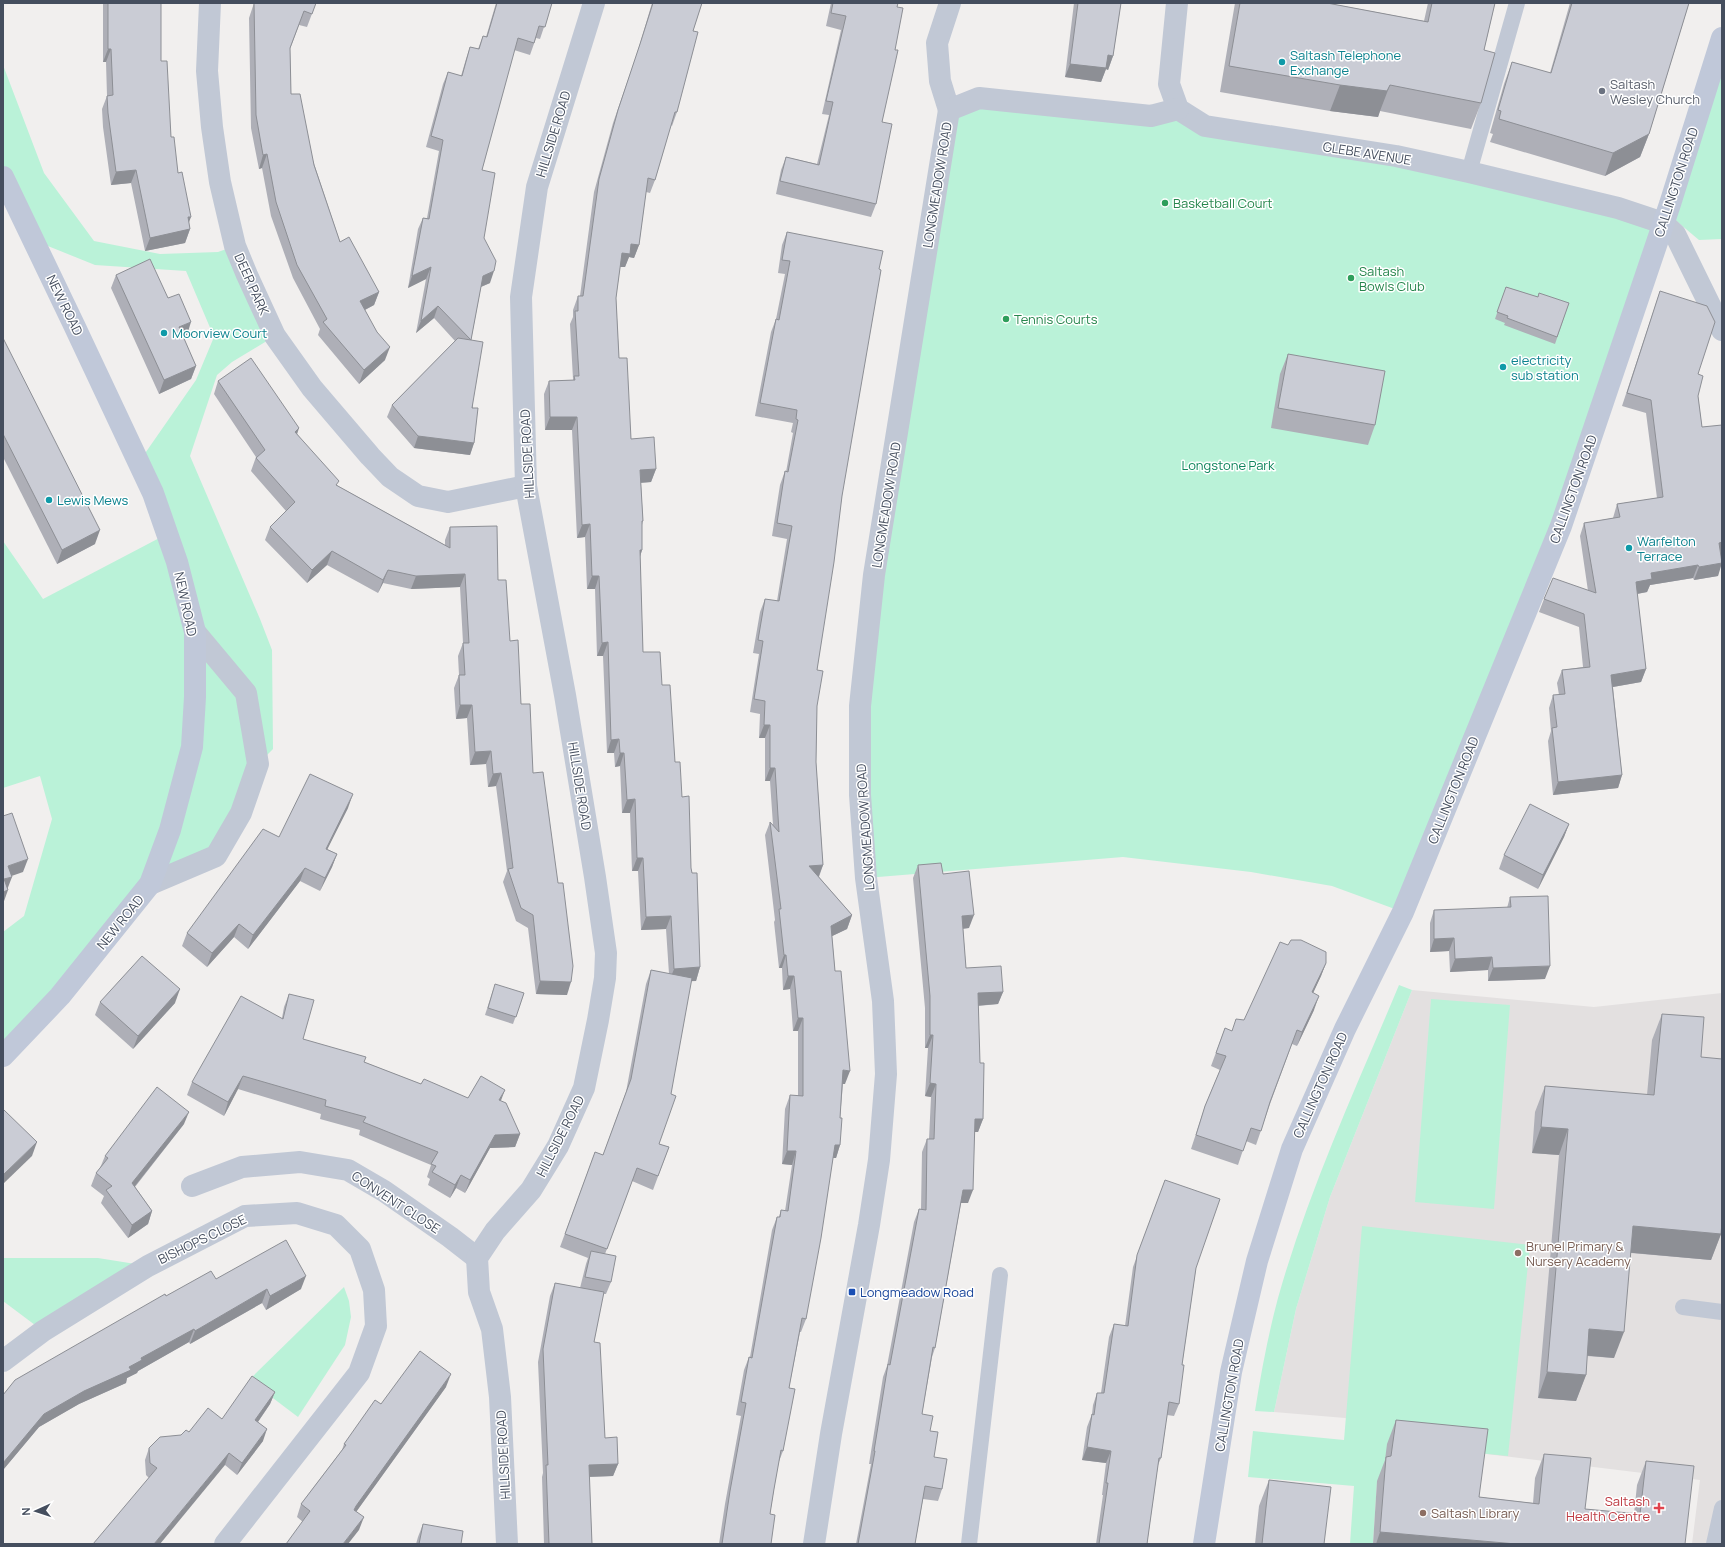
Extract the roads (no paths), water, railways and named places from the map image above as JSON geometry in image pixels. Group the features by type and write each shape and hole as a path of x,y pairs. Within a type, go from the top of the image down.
{"street":[{"name":"DEER PARK","path":"210,3 207,71 212,126 220,182 236,246 247,275 275,336 312,388 370,456 390,477 418,496 448,502 526,486"},
{"name":"HILLSIDE ROAD","path":"507,1544 500,1397 492,1329 479,1292 477,1258 495,1231 531,1190 558,1146 584,1088 605,978 606,953 594,870 566,696 526,486 521,297 537,186 594,3"},
{"name":"LONGMEADOW ROAD","path":"814,1544 831,1434 869,1225 879,1160 886,1074 883,1001 866,878 861,803 860,706 874,575 948,110 940,81 937,43 950,3"},
{"path":"1177,3 1169,84 1178,110"},
{"name":"CALLINGTON ROAD","path":"1204,1544 1231,1372 1257,1261 1292,1149 1345,1029 1403,912 1558,533 1638,301 1722,38"},
{"name":"LONGMEADOW ROAD","path":"948,110 979,98 1151,116 1178,110"},
{"name":"GLEBE AVENUE","path":"1178,110 1205,126 1396,156 1618,208 1663,223"},
{"name":"NEW ROAD","path":"3,177 153,493 177,562 195,632 195,697 192,747 170,830 150,884 60,996 3,1056"},
{"path":"1663,223 1675,234 1722,330"},
{"path":"150,884 216,856 241,813 258,764 246,692 195,632"},
{"name":"CONVENT CLOSE","path":"192,1186 242,1166 300,1162 348,1170 408,1207 477,1258"},
{"name":"BISHOPS CLOSE","path":"3,1361 43,1331 148,1266 245,1216 297,1213 336,1225 360,1249 374,1290 376,1326 359,1373 225,1544"}],"lane":[{"path":"1469,172 1517,3"},
{"path":"969,1544 1000,1276"},
{"path":"1683,1306 1722,1312"},
{"path":"1714,1544 1722,1508"}],"place":[{"name":"Saltash Telephone Exchange","path":"1282,62"},
{"name":"Saltash Wesley Church","path":"1602,91"},
{"name":"Basketball Court","path":"1165,203"},
{"name":"Saltash Bowls Club","path":"1351,278"},
{"name":"Tennis Courts","path":"1006,319"},
{"name":"Moorview Court","path":"164,333"},
{"name":"electricity sub station","path":"1503,367"},
{"name":"Lewis Mews","path":"49,500"},
{"name":"Warfelton Terrace","path":"1629,548"},
{"name":"Brunel Primary & Nursery Academy","path":"1518,1253"},
{"name":"Longmeadow Road","path":"852,1292"},
{"name":"Saltash Health Centre","path":"1659,1508"},
{"name":"Saltash Library","path":"1423,1513"}],"park label":[{"name":"Longstone Park","path":"1228,465"}]}
